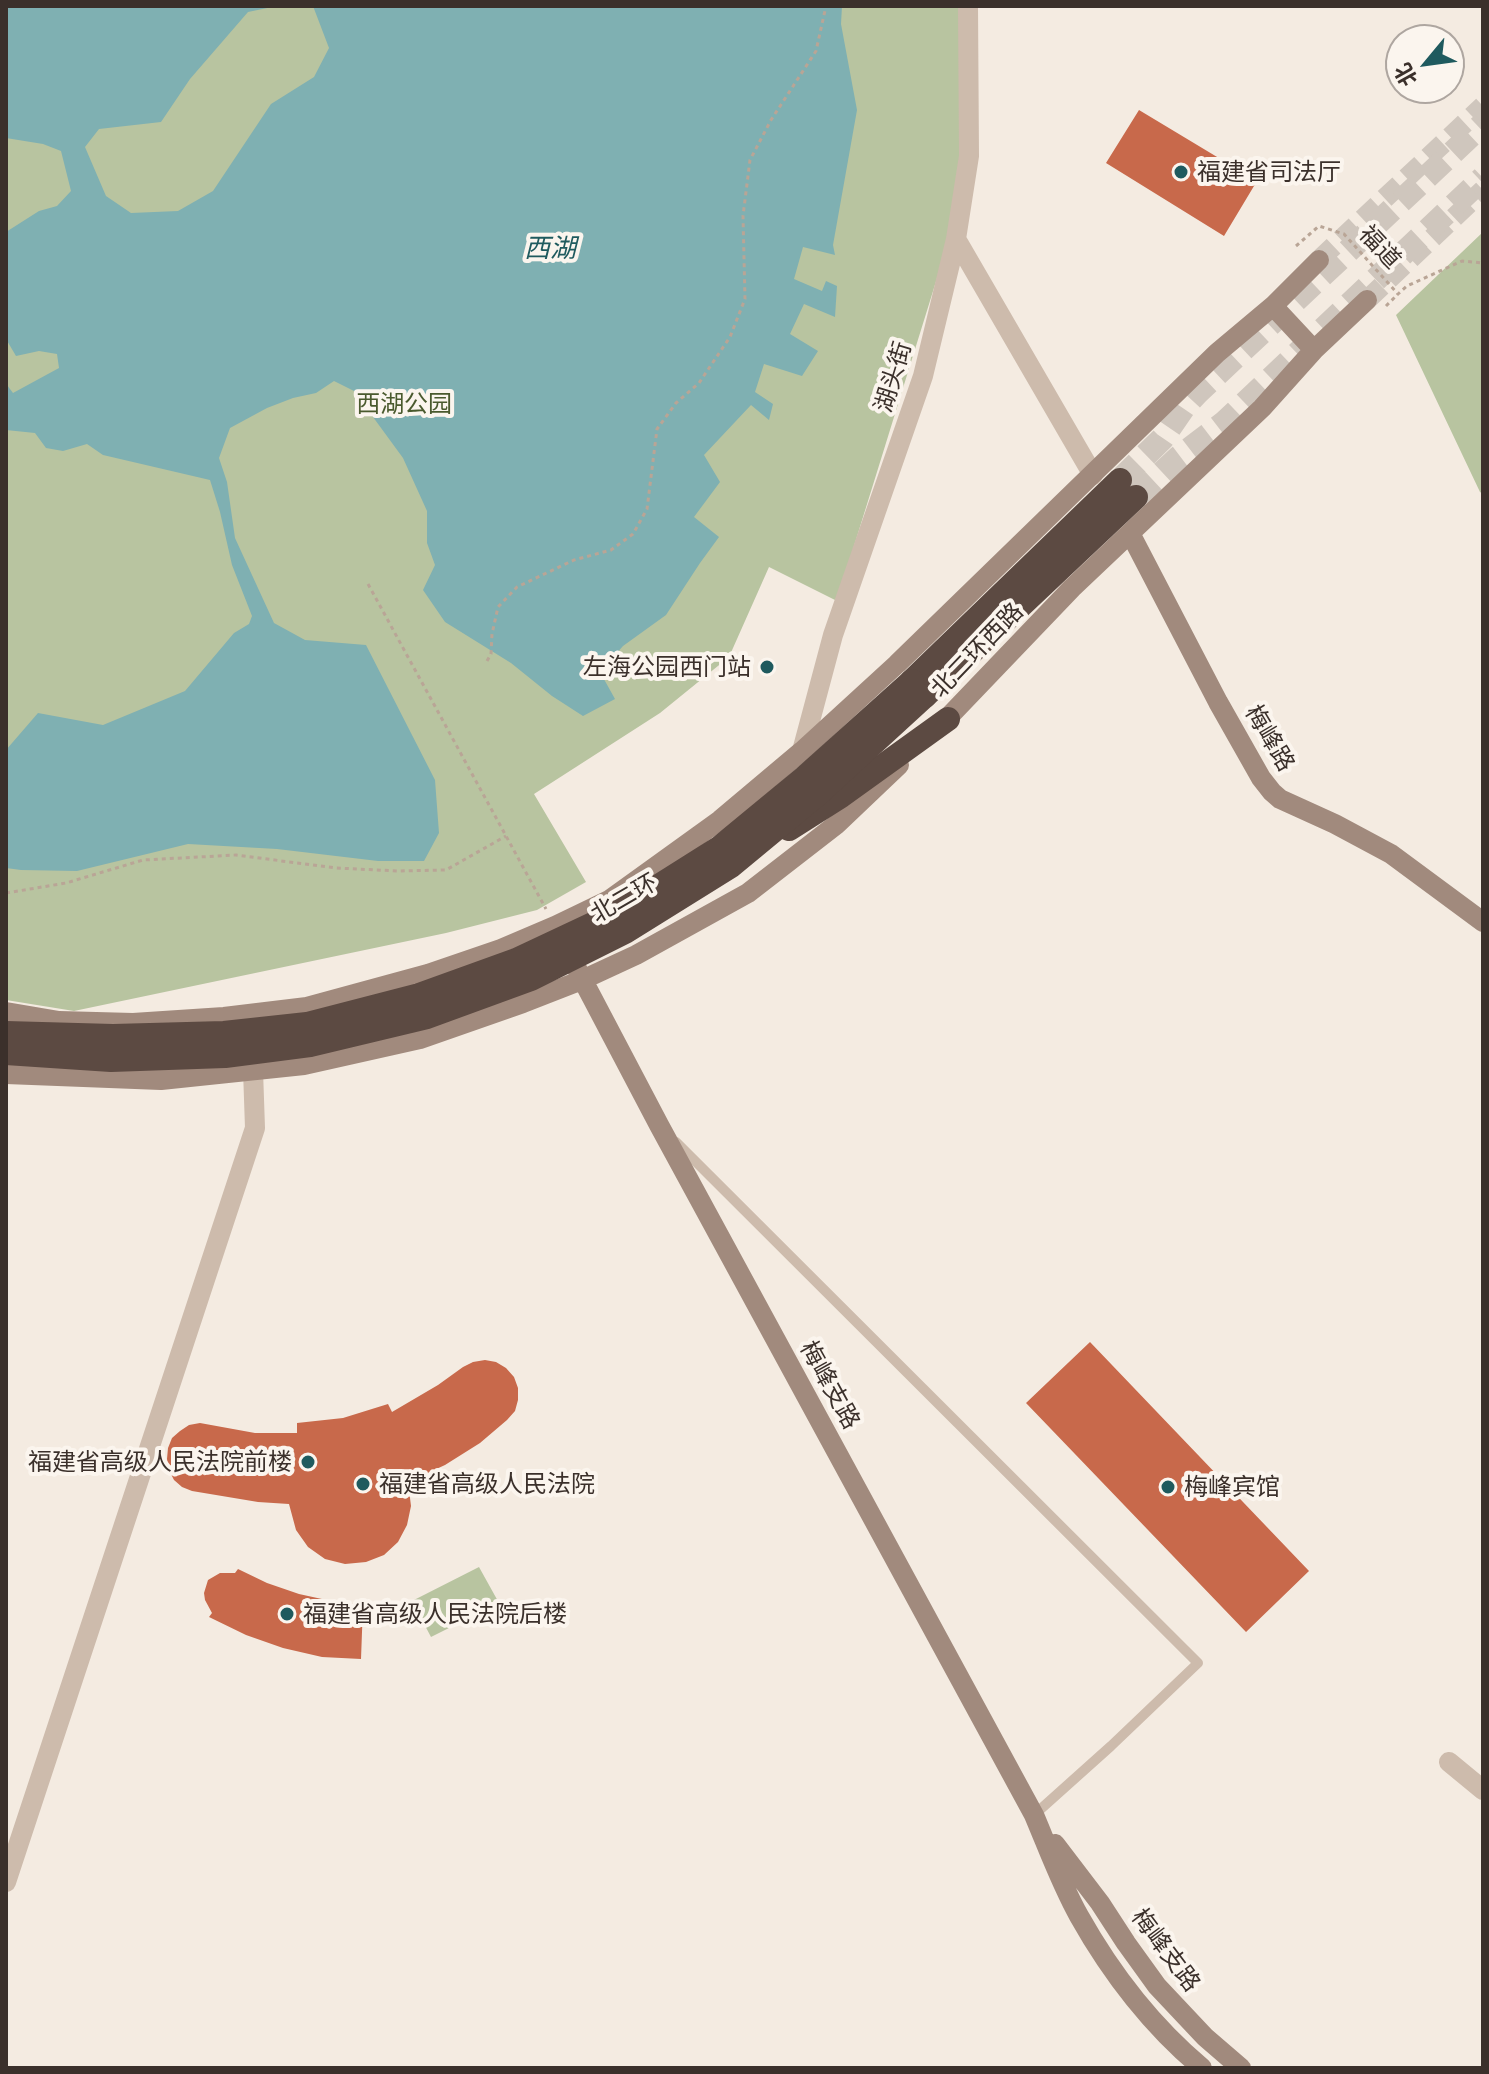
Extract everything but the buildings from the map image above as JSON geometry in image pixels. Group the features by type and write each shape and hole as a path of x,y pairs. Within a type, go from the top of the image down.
{"highway":[{"name":"北二环","path":"6,1053 111,1060 225,1056 310,1045 427,1017 531,979 625,932 731,866 818,794 918,688 1128,489"},
{"name":"北二环","path":"6,1033 113,1036 224,1033 307,1024 419,995 516,960 616,913 719,848 918,688"},
{"path":"731,866 841,796 948,719"}],"main road":[{"name":"北二环西路","path":"6,1012 59,1021 133,1023 307,1007 428,974 501,949 609,900 720,820 802,751 909,653 1217,353 1273,306 1319,260"},
{"name":"北二环西路","path":"6,1074 161,1080 304,1065 420,1039 582,980 636,955 748,893 837,824 948,719 1072,588 1262,408 1314,350 1367,300"},
{"path":"1273,306 1314,350"},
{"name":"梅峰路","path":"1130,533 1218,702 1272,792 1280,799 1391,854 1483,922"},
{"path":"555,926 582,980"},
{"name":"梅峰支路","path":"582,980 1034,1815 1078,1915 1154,2022 1202,2068"},
{"name":"梅峰支路","path":"1034,1815 1157,1986 1205,2037 1241,2068"}],"street":[{"name":"湖头街","path":"802,751 833,635 923,376 956,239 969,156 968,6"},
{"path":"956,239 1093,475"},
{"path":"6,1882 255,1128 253,1070"},
{"path":"1449,1762 1483,1790"}],"lane":[{"path":"659,1125 1198,1663 1034,1815"}],"path":[{"path":"487,661 491,654 498,607 517,587 574,560 611,550 633,534 647,509 657,429 676,403 699,383 730,337 745,299 743,216 750,160 771,120 816,51 826,6"},
{"name":"福道","path":"1296,246 1319,226 1344,234 1398,294 1407,286 1462,261 1483,263"},
{"path":"368,584 555,926"},
{"path":"6,893 66,883 143,860 236,855 336,868 446,870 506,836"}],"green space":[{"name":"西湖公园","path":"6,6 969,6 962,163 947,246 837,601 769,567 729,657 660,713 534,794 586,882 537,910 446,933 74,1011 6,1000"},
{"path":"1483,232 1483,494 1396,315"},
{"path":"479,1567 499,1603 431,1637 412,1601"}],"water":[{"name":"西湖","path":"6,6 277,6 248,12 190,79 161,122 99,129 85,147 106,196 131,213 178,211 213,191 271,104 314,77 329,48 313,6 842,6 841,24 857,110 833,245 835,255 803,247 794,279 822,291 826,281 837,286 835,317 804,304 790,334 818,351 802,376 764,364 755,392 773,404 769,420 751,405 704,455 720,482 694,517 719,537 666,615 623,646 600,672 615,699 583,716 511,663 445,622 423,590 435,565 427,543 427,511 403,458 354,391 334,381 316,393 267,408 230,428 219,458 227,482 235,538 274,623 305,640 366,645 435,780 439,833 424,861 378,861 277,849 188,844 77,871 6,868 6,750 38,713 103,725 185,691 234,633 249,624 252,616 232,565 210,480 103,455 87,444 63,451 46,448 35,433 6,430 7,385 13,393 59,368 57,354 39,351 16,356 6,339 6,232 39,211 57,206 71,191 61,151 43,144 6,138"}],"tunnel":[{"path":"1319,260 1483,106"},
{"path":"1120,480 1162,439 1197,393 1483,124"},
{"path":"1136,497 1178,458 1225,422 1483,178"},
{"path":"1367,300 1483,190"}],"place":[{"name":"福建省司法厅","path":"1181,172"},
{"name":"左海公园西门站","path":"767,667"},
{"name":"福建省高级人民法院前楼","path":"308,1462"},
{"name":"福建省高级人民法院","path":"363,1484"},
{"name":"梅峰宾馆","path":"1168,1487"},
{"name":"福建省高级人民法院后楼","path":"287,1614"}]}
